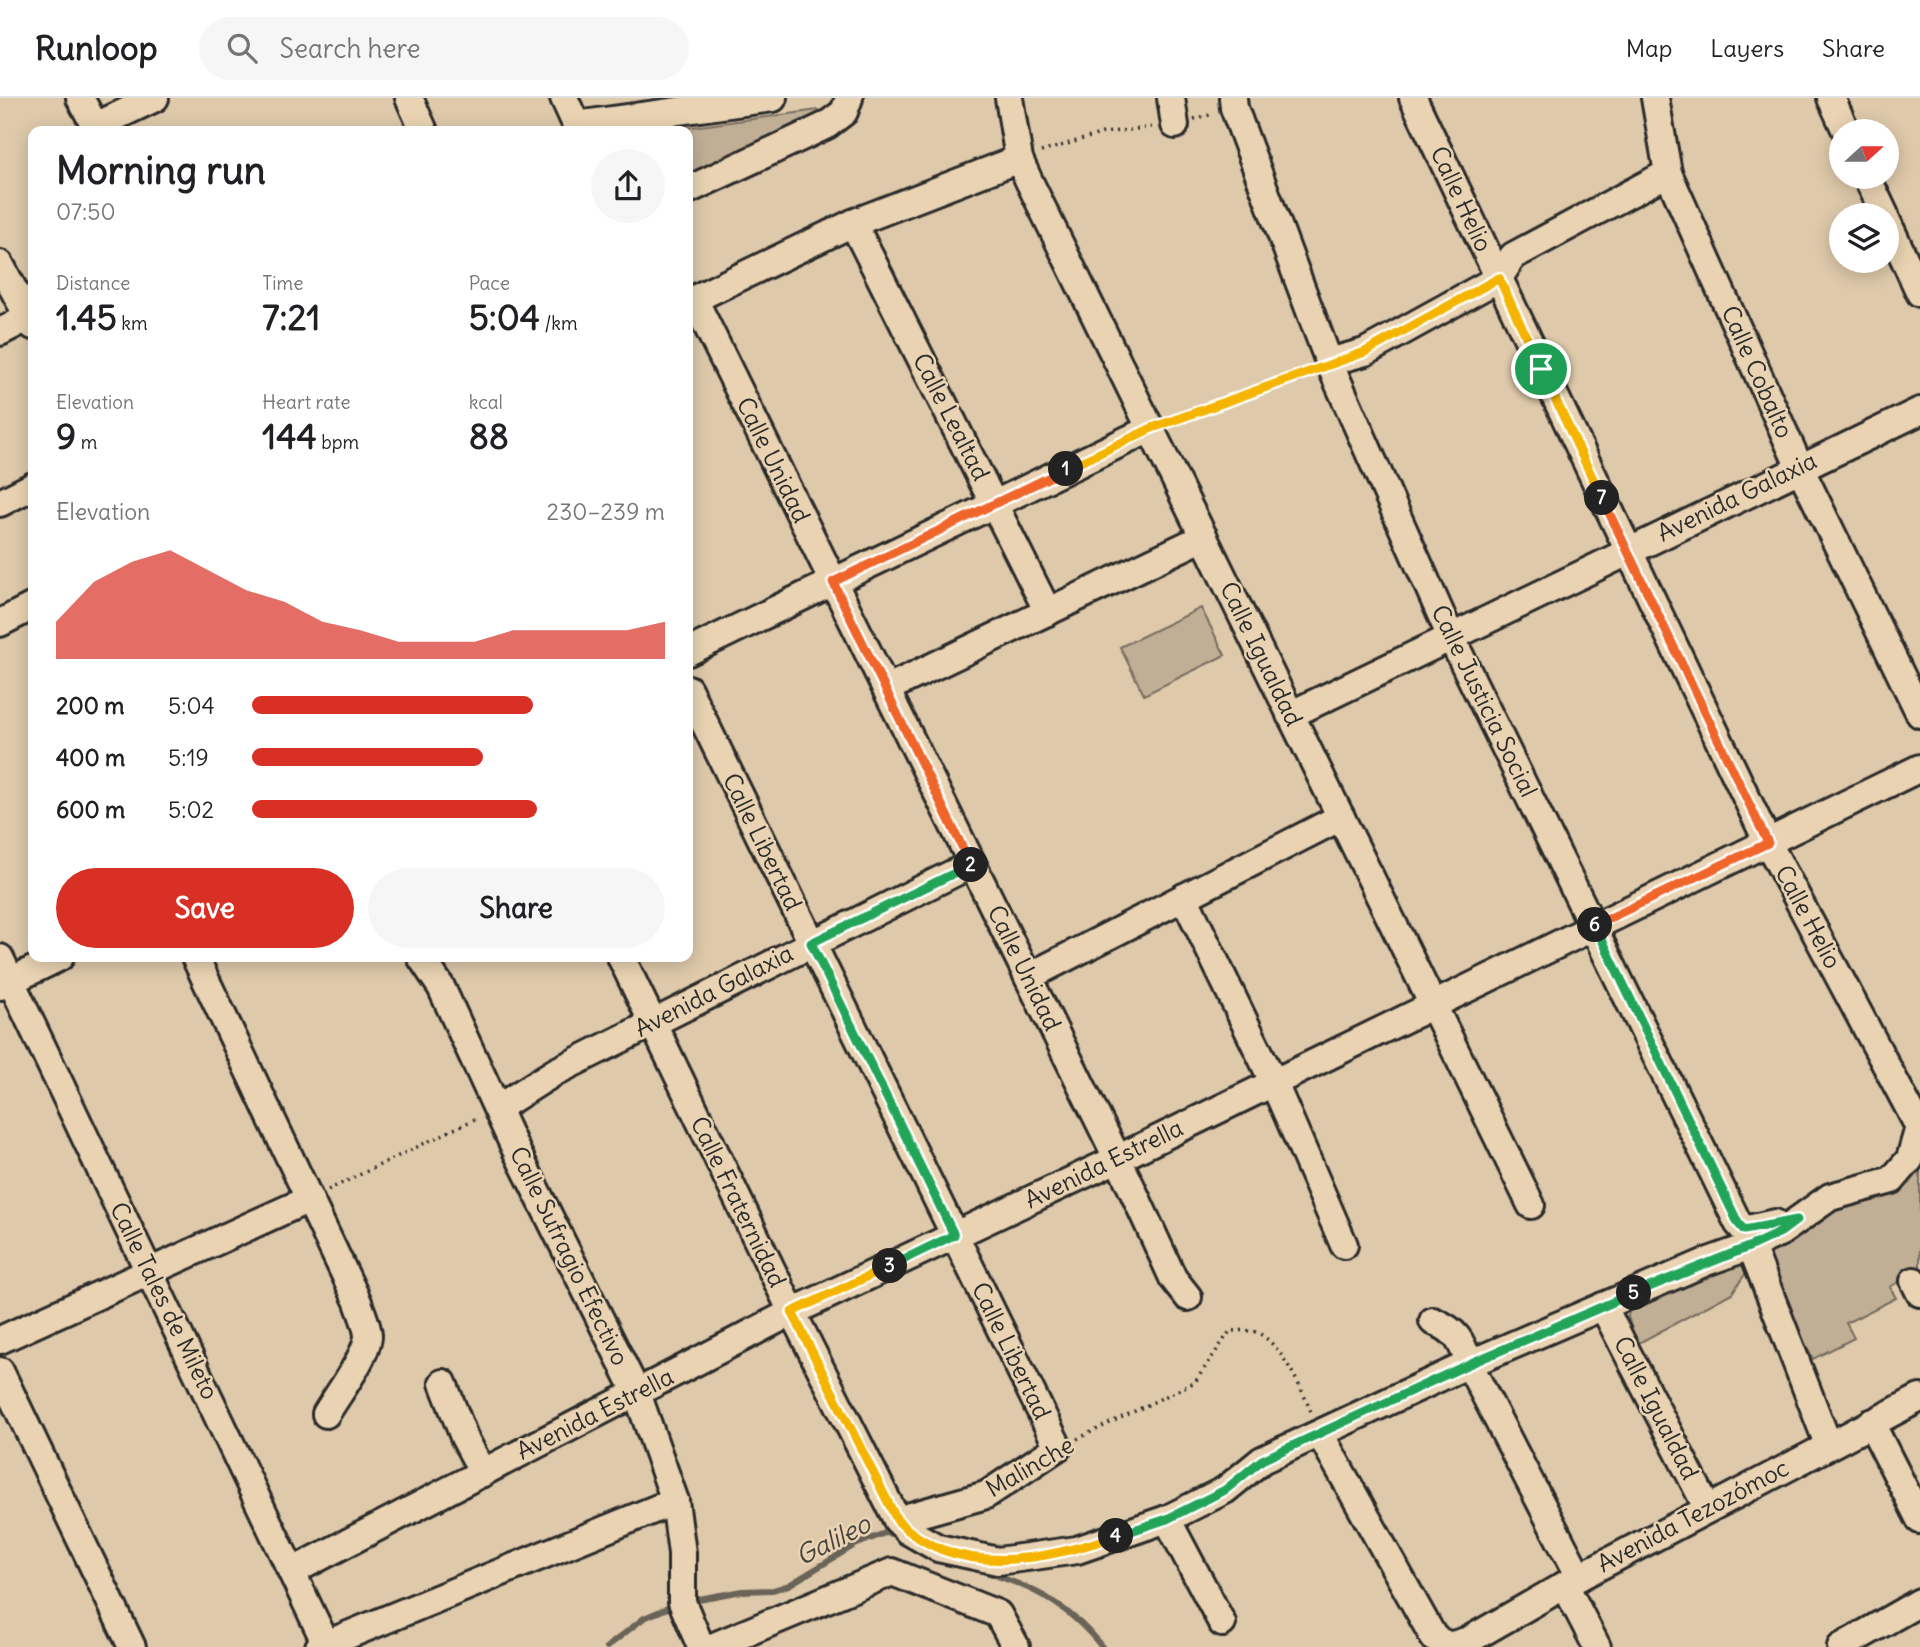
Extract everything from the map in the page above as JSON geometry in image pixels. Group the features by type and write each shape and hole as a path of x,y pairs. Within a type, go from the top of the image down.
{"street":[{"path":"80,98 95,126"},
{"path":"103,126 155,98"},
{"path":"409,98 422,126"},
{"path":"564,98 577,126"},
{"path":"591,126 773,98"},
{"path":"693,188 827,125 844,112 849,98"},
{"name":"Calle Igualdad","path":"1009,98 1019,159 1531,1205"},
{"path":"1171,98 1175,125"},
{"name":"Calle Helio","path":"1413,98 1768,843 1920,1127"},
{"name":"Calle Cobalto","path":"1655,98 1668,173 1800,466 1920,714"},
{"path":"1831,98 1841,119"},
{"name":"Calle Justicia Social","path":"1240,101 1329,362 1451,635 1738,1223 1744,1230 1797,1220"},
{"path":"693,300 853,223 1019,159"},
{"path":"1329,362 1365,352 1499,278 1513,256 1668,173"},
{"name":"Calle Lealtad","path":"853,223 1048,612"},
{"path":"1899,246 1920,293"},
{"path":"0,264 28,315"},
{"name":"Calle Unidad","path":"693,305 886,688 1173,1278 1188,1297"},
{"path":"0,332 28,322"},
{"name":"Avenida Galaxia","path":"1290,715 1800,466 1920,411"},
{"path":"693,650 1152,428"},
{"path":"0,503 28,489"},
{"path":"886,688 1204,537"},
{"path":"0,623 28,609"},
{"name":"Calle Libertad","path":"693,699 1058,1447"},
{"name":"Avenida Estrella","path":"293,1571 792,1312 1117,1159 1432,1003 1920,768"},
{"path":"1028,977 1341,817"},
{"name":"Avenida Galaxia","path":"498,1108 555,1072 972,864"},
{"path":"1184,897 1272,1081 1344,1245"},
{"path":"4,975 44,962"},
{"path":"197,962 307,1200 358,1302 368,1332 367,1344 361,1356 326,1414"},
{"name":"Calle Sufragio Efectivo","path":"424,962 441,986 636,1393 675,1501 682,1553 682,1602 701,1647"},
{"name":"Calle Fraternidad","path":"623,962 792,1312 903,1525"},
{"name":"Calle Tales de Mileto","path":"4,975 150,1271 293,1571 322,1646"},
{"path":"903,1525 937,1548 998,1561 1077,1550 1167,1519 1225,1490 1262,1460 1469,1364 1751,1246 1781,1232 1830,1197 1892,1180 1910,1159 1920,1127"},
{"path":"0,1340 307,1200"},
{"path":"1751,1246 1828,1444"},
{"name":"Calle Igualdad","path":"1603,1306 1708,1509"},
{"path":"1433,1321 1449,1327 1461,1338 1469,1364 1572,1581 1597,1647"},
{"path":"0,1371 132,1647"},
{"path":"443,1383 464,1437 483,1473"},
{"name":"Avenida Tezozómoc","path":"1320,1434 1434,1638 1449,1646 1469,1640 1572,1581 1828,1444 1920,1398"},
{"path":"1871,1423 1920,1520"},
{"name":"Malinche","path":"903,1525 986,1495 1058,1447"},
{"path":"322,1646 675,1501"},
{"path":"1167,1519 1222,1623"},
{"path":"903,1525 905,1575"},
{"path":"712,1647 848,1592 883,1574 905,1575 998,1614 1016,1647"},
{"path":"1841,1647 1920,1602"}],"path":[{"path":"1019,159 1103,133 1175,125 1240,101"},
{"path":"1152,428 1329,362"},
{"path":"307,1200 498,1108"},
{"name":"Malinche","path":"1058,1447 1195,1382 1230,1331 1259,1333 1274,1346 1300,1384 1320,1434"}],"shaded area":[{"path":"818,110 827,112 693,179 693,127"},
{"path":"1201,608 1225,655 1144,695 1120,647"},
{"path":"1920,1163 1920,1283 1913,1273 1890,1287 1896,1298 1846,1323 1854,1338 1813,1359 1756,1251 1840,1205 1865,1202 1886,1192"},
{"path":"1737,1255 1746,1273 1732,1293 1637,1344 1628,1317 1630,1301"}],"waterway":[{"name":"Galileo","path":"688,1601 742,1591 773,1590 789,1585 855,1545 885,1533 899,1535"},
{"name":"Galileo","path":"976,1569 1046,1597 1074,1618 1102,1647"},
{"name":"Galileo","path":"607,1647 644,1618 677,1604"}],"route":[{"path":"1499,278 1541,369 1768,843 1593,926 1738,1223 1744,1230 1753,1230 1770,1223 1797,1220 1781,1232 1751,1246 1706,1262 1469,1364 1262,1460 1225,1490 1167,1519 1077,1550 1020,1560 998,1561 937,1548 908,1531 897,1520 792,1312 954,1235 811,943 972,864 833,582 1152,428 1329,362 1365,352 1499,278"}]}
